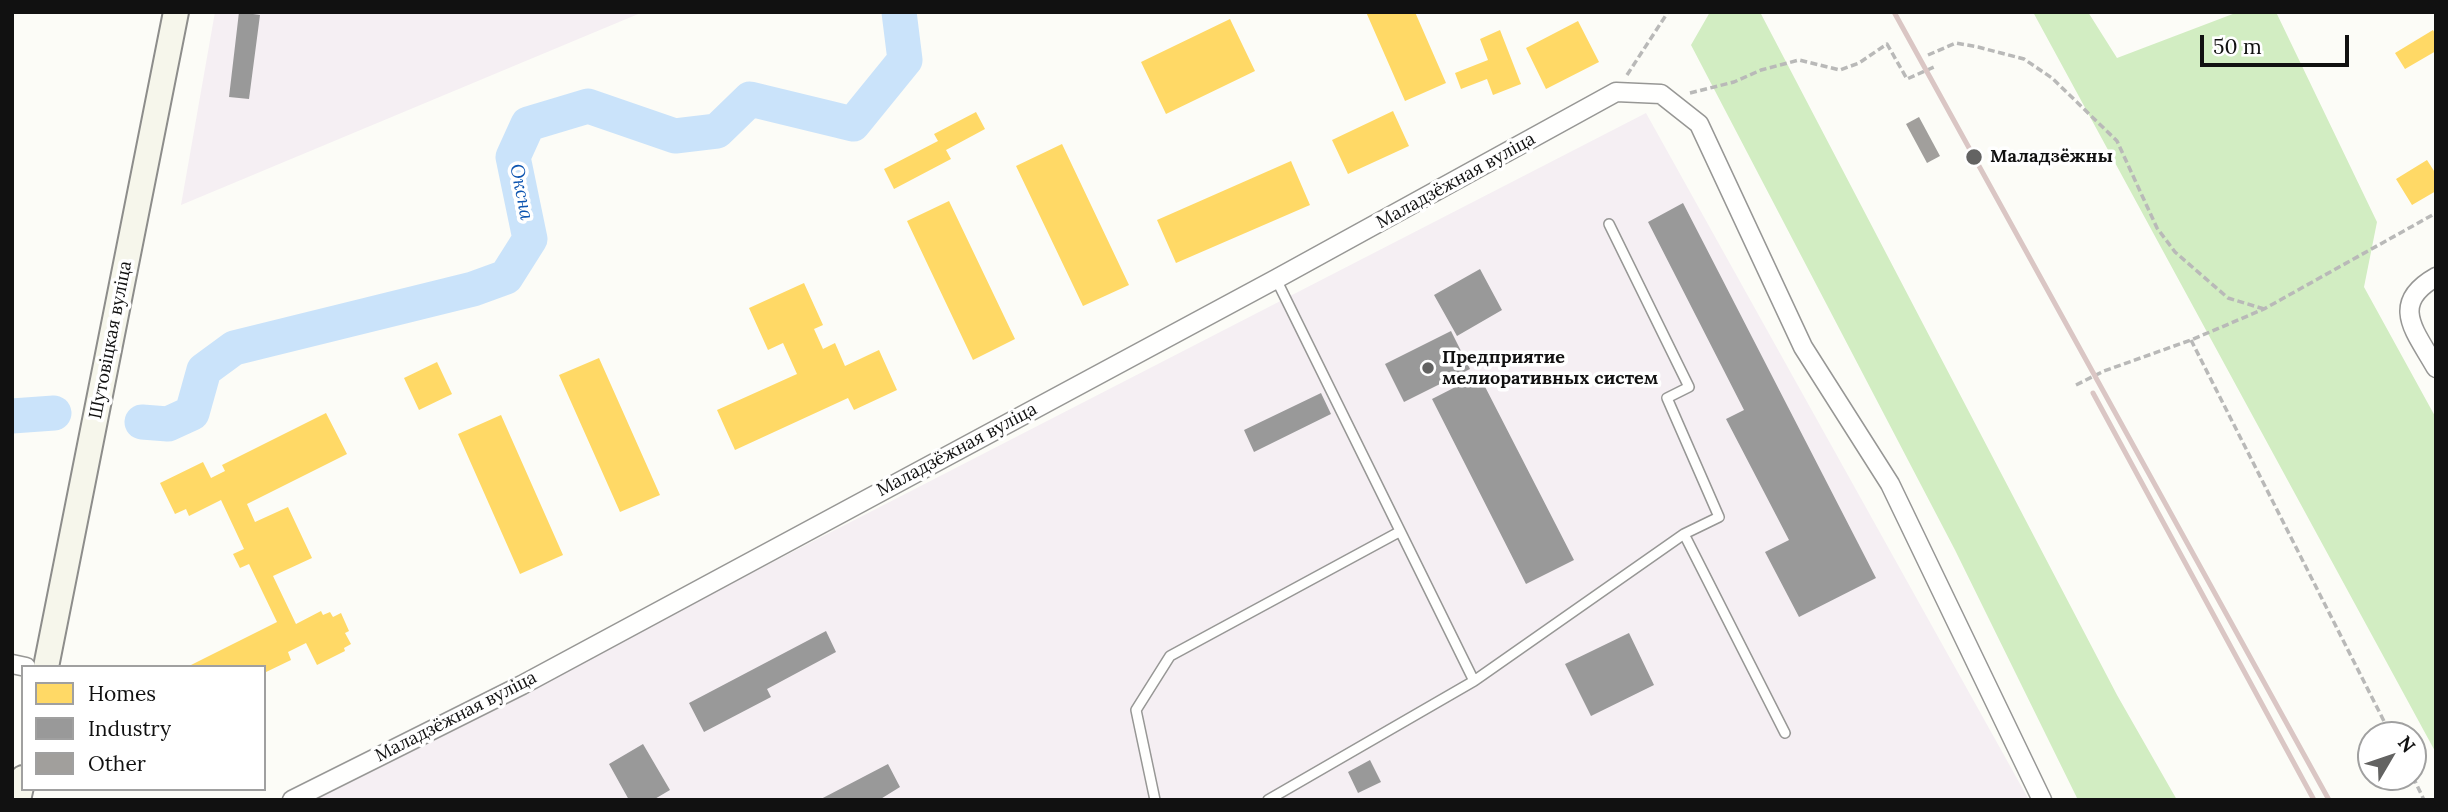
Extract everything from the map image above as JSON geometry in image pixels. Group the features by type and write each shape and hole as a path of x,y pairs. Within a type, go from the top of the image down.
{"main road":[{"name":"Шутовіцкая вуліца","path":"46,665 176,12"}],"street":[{"path":"1616,92 1661,94 1699,124 1803,347 1890,484 2042,800"},
{"name":"Маладзёжная вуліца","path":"292,800 522,685 1276,279 1616,92"},
{"path":"2436,277 2420,286 2410,301 2408,319 2436,368"}],"lane":[{"path":"1268,800 1474,681 1684,534 1719,517 1667,398 1689,387 1609,224"},
{"path":"1276,279 1474,681"},
{"path":"1155,800 1136,710 1170,656 1399,532"},
{"path":"1684,534 1785,733"}],"path":[{"path":"1616,92 1668,12"},
{"path":"1928,55 1956,43 1978,47 2024,59 2052,78 2117,141 2157,228 2175,252 2228,298 2264,309"},
{"path":"1670,101 1798,60 1840,70 1860,63 1887,44 1907,79 1934,66"},
{"path":"2076,385 2104,371 2190,340 2264,309 2436,213"},
{"path":"2190,340 2384,721"}],"shaded area":[{"path":"215,12 643,12 181,205"},
{"path":"1646,113 2029,800 310,800"}],"green space":[{"path":"1710,12 1760,12 2117,695 2177,800 2078,800 1955,550 1691,45"},
{"path":"2033,12 2088,12 2117,58 2238,12 2276,12 2377,222 2364,287 2436,418 2436,753 2427,736 2427,721 2419,721"}],"building: Homes":[{"path":"1366,12 1415,12 1446,83 1405,101"},
{"path":"1230,19 1255,71 1166,114 1141,62"},
{"path":"1578,21 1599,62 1546,89 1526,48"},
{"path":"1500,30 1521,84 1493,95 1487,79 1461,89 1455,73 1488,60 1480,39"},
{"path":"2433,30 2436,35 2436,51 2405,69 2395,53"},
{"path":"1393,111 1409,146 1348,174 1332,140"},
{"path":"976,112 985,129 946,150 951,159 894,189 884,169 938,141 934,134"},
{"path":"1062,144 1129,285 1083,306 1016,166"},
{"path":"2427,160 2436,174 2436,191 2412,205 2396,179"},
{"path":"1291,161 1310,205 1176,263 1157,220"},
{"path":"949,201 1015,339 973,360 907,221"},
{"path":"804,283 823,325 814,329 823,349 835,343 845,366 879,350 897,390 854,410 848,398 735,450 717,410 797,374 783,343 768,350 749,308"},
{"path":"599,358 660,495 620,512 559,375"},
{"path":"437,362 452,394 419,410 404,378"},
{"path":"326,413 347,454 247,504 255,522 288,507 312,558 273,576 296,624 321,611 323,615 330,612 333,617 341,613 349,631 345,633 351,644 344,648 345,651 317,665 306,643 288,652 291,660 266,672 266,665 191,665 277,622 249,564 240,568 233,554 244,549 221,500 189,516 186,509 175,514 160,483 203,462 211,478 225,471 222,465"},
{"path":"501,415 563,555 520,574 458,434"}],"building: Industry":[{"path":"239,12 260,15 249,99 229,97"},
{"path":"1683,203 1876,578 1799,617 1765,552 1789,540 1726,419 1744,410 1648,222"},
{"path":"1480,269 1502,310 1457,336 1434,295"},
{"name":"Предприятие мелиоративных систем","path":"1451,331 1470,369 1404,402 1385,364"},
{"path":"1479,375 1574,560 1526,584 1432,399"},
{"path":"1321,393 1331,414 1254,452 1244,430"},
{"path":"826,631 836,652 767,689 771,697 704,732 689,703"},
{"path":"1629,633 1654,685 1591,716 1565,664"},
{"path":"643,744 670,790 653,800 629,800 609,764"},
{"path":"1370,760 1381,782 1358,793 1348,772"},
{"path":"888,764 900,787 879,800 819,800"}],"building: Other":[{"path":"1919,117 1940,156 1927,163 1906,124"}],"waterway":[{"name":"Оксна","path":"142,422 168,424 192,413 204,370 234,348 473,289 506,277 530,239 513,157 528,124 588,106 675,136 717,131 750,99 853,124 905,60 899,12"},
{"name":"Оксна","path":"12,416 54,413"}],"railway":[{"path":"1894,12 2329,800"},
{"path":"2093,393 2314,800"}],"place":[{"name":"Маладзёжны","path":"1974,157"},
{"name":"Предприятие мелиоративных систем","path":"1428,368"}]}
